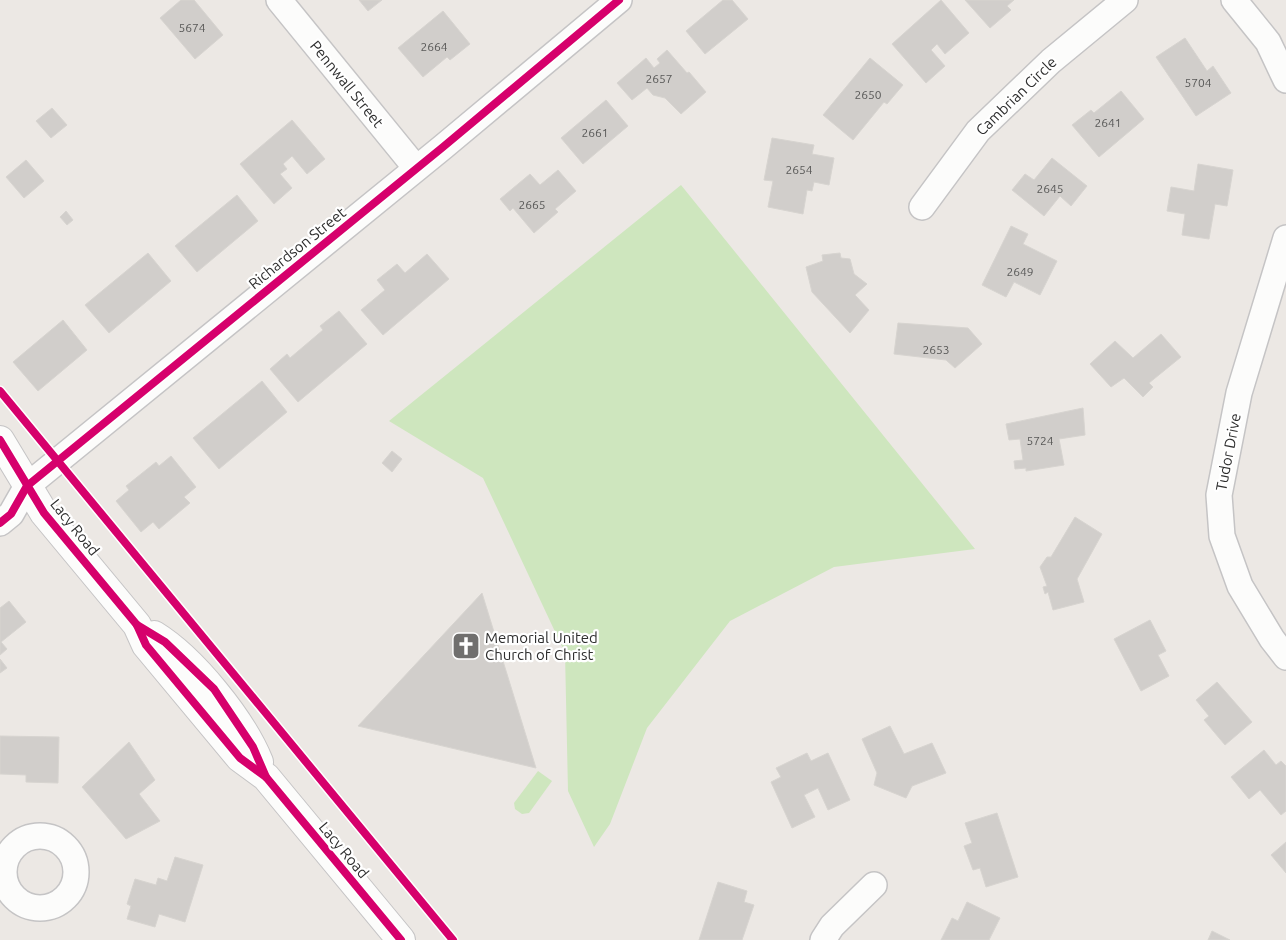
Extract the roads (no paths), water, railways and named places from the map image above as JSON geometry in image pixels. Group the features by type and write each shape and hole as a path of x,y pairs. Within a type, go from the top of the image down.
{"street":[{"name":"Pennwall Street","path":"279,0 416,168"},
{"name":"Richardson Street","path":"0,523 11,514 27,486 619,0"},
{"name":"Cambrian Circle","path":"922,207 978,131 1051,61 1126,0"},
{"path":"1234,0 1268,42 1286,80"},
{"name":"Tudor Drive","path":"1286,238 1277,301 1239,393 1219,495 1222,536 1240,586 1272,639 1286,657"},
{"name":"Lacy Road","path":"0,440 44,513 137,625 165,642 214,689 253,748 266,777 401,940"},
{"name":"Richardson Street","path":"0,494 27,486"},
{"path":"823,940 832,926 874,885"}],"place":[{"name":"Memorial United Church of Christ","path":"466,646"}]}
